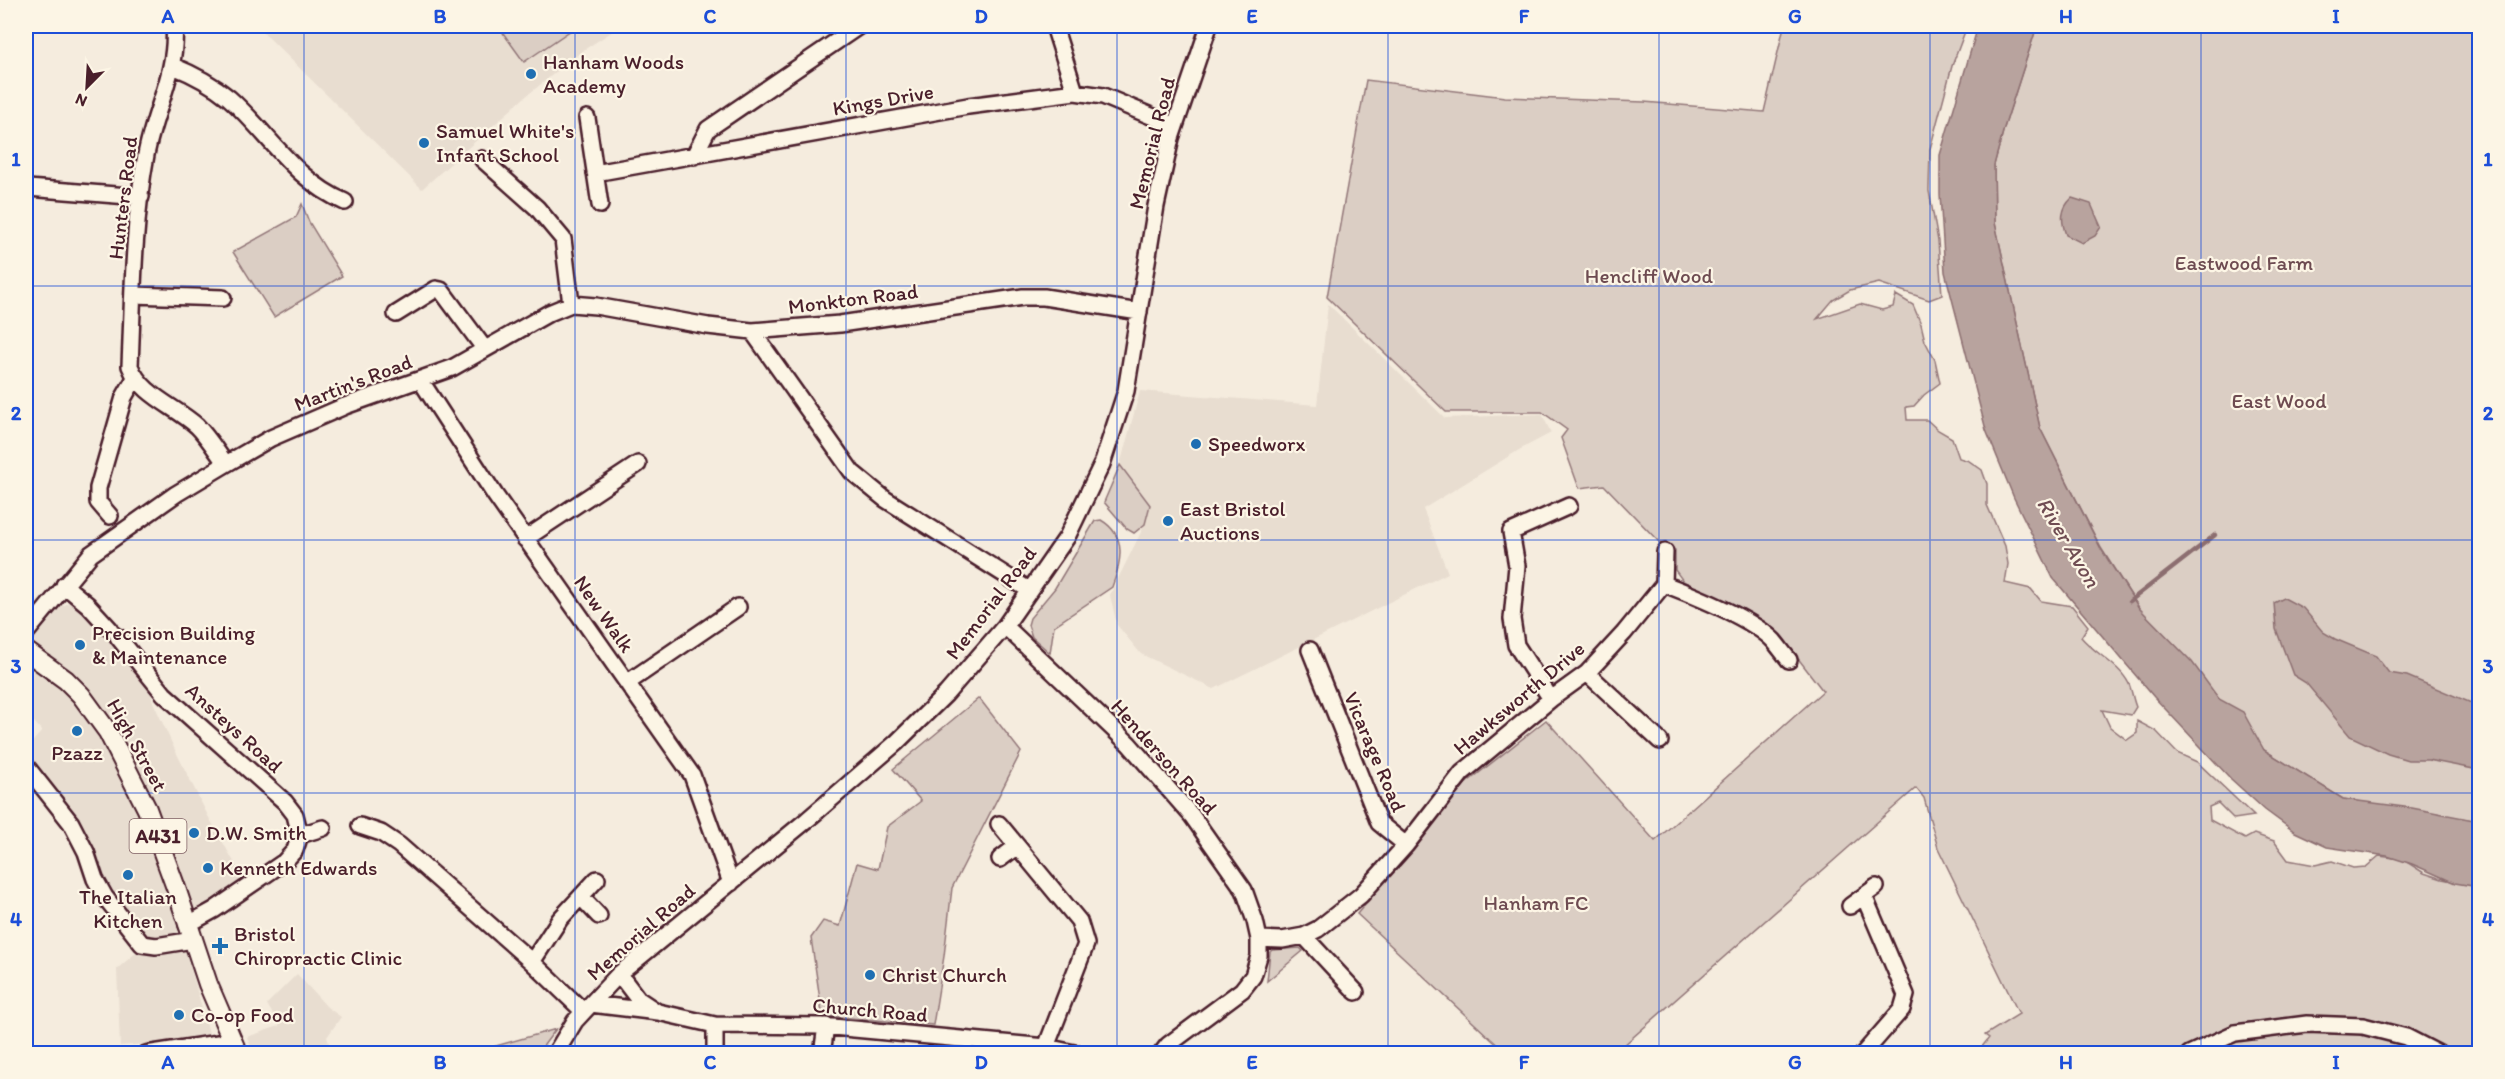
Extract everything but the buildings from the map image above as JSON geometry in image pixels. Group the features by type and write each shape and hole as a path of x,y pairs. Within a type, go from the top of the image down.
{"main road":[{"name":"High Street","path":"26,651 81,694 108,732 147,809 190,932 235,1047"}],"street":[{"name":"Hunters Road","path":"135,378 130,366 141,197 146,155 173,66 174,26"},
{"path":"694,156 708,129 859,26"},
{"path":"1054,26 1075,92"},
{"name":"Memorial Road","path":"555,1053 587,1007 619,974 731,883 896,743 946,694 1005,626 1067,537 1102,464 1126,391 1156,206 1175,126 1209,26"},
{"path":"173,66 196,75 228,98 297,172 318,188 345,202"},
{"name":"Kings Drive","path":"595,173 968,106 1075,92 1103,96 1175,126"},
{"path":"587,118 600,205"},
{"path":"482,159 537,208 563,239 571,304"},
{"path":"28,188 141,197"},
{"path":"396,314 436,289 444,292 484,348"},
{"path":"133,295 223,298"},
{"name":"Monkton Road","path":"571,304 752,331 840,324 1023,297 1044,297 1139,312"},
{"name":"Martin's Road","path":"26,633 92,554 226,464 271,438 345,406 421,381 452,368 549,313 571,304"},
{"path":"752,331 852,472 885,499 1029,590"},
{"path":"110,516 98,502 98,488 124,397 135,378 152,394 198,427 226,464"},
{"name":"New Walk","path":"421,381 525,539 697,784 731,883"},
{"path":"525,539 638,464"},
{"path":"1551,699 1516,645 1512,619 1517,566 1511,532 1569,506"},
{"path":"1665,552 1664,584 1695,595 1758,629 1774,641 1789,660"},
{"name":"Hawksworth Drive","path":"1406,845 1462,772 1551,699 1587,673 1624,633 1664,584"},
{"name":"Ansteys Road","path":"64,585 88,605 114,633 164,694 285,802 295,815 300,835"},
{"path":"627,683 738,607"},
{"name":"Henderson Road","path":"1005,626 1129,744 1192,816 1244,890 1259,939"},
{"name":"Vicarage Road","path":"1310,650 1379,823 1406,845"},
{"path":"1587,673 1660,741"},
{"path":"26,766 70,823 86,852 95,879 105,897 142,944 156,946 190,932 214,910 284,862 295,850 300,835 323,828"},
{"path":"999,824 1079,921 1084,934 1086,944 1046,1047"},
{"path":"360,826 390,838 587,1007"},
{"path":"1161,1053 1168,1045 1248,984 1259,956 1259,939 1282,940 1304,936 1318,929 1361,895 1406,845"},
{"path":"1000,859 1017,846"},
{"path":"532,962 560,919 597,879"},
{"path":"1850,906 1870,891 1906,995 1902,1009 1863,1053"},
{"path":"580,897 599,916"},
{"path":"1304,936 1350,975 1356,992"},
{"name":"Church Road","path":"619,974 639,999 658,1012"},
{"name":"Church Road","path":"587,1007 658,1012 715,1025 826,1026 1046,1047 1079,1053"},
{"path":"2190,1053 2235,1033 2307,1024 2363,1026 2406,1037 2439,1053"},
{"path":"715,1025 715,1053"},
{"path":"822,1053 826,1026"},
{"path":"146,1053 235,1047"}],"shaded area":[{"name":"Samuel White's Infant School","path":"257,26 621,26 582,51 525,97 422,189"},
{"path":"1328,304 1445,418 1542,414 1551,433 1423,509 1448,573 1214,689 1141,654 1117,625 1110,595 1145,524 1150,505 1120,465 1140,391 1317,405"},
{"path":"71,602 88,612 98,622 149,685 153,702 175,750 208,816 243,878 179,926 209,1033 173,1042 120,1046 117,969 147,943 101,884 26,764 26,749 42,731 26,713 26,647 58,608"},
{"path":"297,974 327,1007 341,1017 327,1037 332,1053 253,1053 247,1037 279,1026 267,1004"}],"green space":[{"path":"498,26 577,26 524,62"},
{"name":"Hencliff Wood","path":"1784,26 1967,26 1952,66 1930,149 1929,191 1938,241 1942,295 1929,300 1879,283 1850,290 1833,300 1817,319 1860,304 1882,310 1893,307 1896,295 1913,305 1925,341 1935,360 1940,383 1914,406 1906,407 1907,420 1927,420 1952,438 1959,458 1969,461 1982,470 1987,484 1987,505 2005,546 2008,564 2005,583 2031,589 2041,601 2072,606 2088,626 2081,637 2125,677 2136,707 2131,715 2102,710 2110,727 2127,740 2137,733 2137,721 2156,731 2177,753 2197,762 2254,816 2234,819 2218,803 2209,807 2210,820 2245,839 2254,834 2274,841 2288,860 2315,865 2332,861 2353,868 2366,867 2379,856 2402,859 2424,873 2479,886 2479,1053 1977,1053 1989,1038 1985,1035 2019,1014 1938,848 1924,798 1916,788 1615,1053 1506,1053 1357,914 1465,784 1546,720 1655,841 1823,691 1787,644 1764,624 1683,581 1675,570 1675,550 1664,547 1604,485 1579,488 1561,438 1567,430 1542,412 1446,412 1327,297 1366,80 1505,97 1644,102 1764,112"},
{"name":"Eastwood Farm","path":"2037,26 2479,26 2479,821 2343,799 2264,750 2139,608 2101,548 2040,428 1995,223 1994,165"},
{"path":"302,204 309,222 342,276 274,317 233,252 296,217"},
{"path":"1120,465 1150,505 1145,524 1134,533 1127,529 1104,502"},
{"path":"1101,520 1110,526 1119,542 1120,559 1112,587 1054,626 1050,653 1032,637 1028,625 1030,618 1055,588 1095,521"},
{"path":"979,698 1021,752 952,888 933,1025 826,1016 822,1013 811,938 823,921 840,926 857,863 878,869 887,827 921,801 893,769"},
{"path":"1300,948 1303,951 1267,981 1272,950"},
{"path":"556,1029 538,1053 509,1053 496,1046"}],"water":[{"name":"River Avon","path":"1978,26 2037,26 1994,165 1995,223 2040,428 2101,549 2139,608 2192,662 2219,699 2243,712 2264,750 2343,799 2412,808 2479,821 2479,887 2455,883 2387,856 2327,847 2295,832 2265,810 2231,779 2154,697 2053,578 2014,498 1986,430 1945,272 1940,155"},
{"path":"2072,198 2091,204 2101,227 2095,236 2082,243 2066,235 2063,225 2065,206"},
{"path":"2284,598 2303,608 2323,632 2376,656 2389,673 2407,676 2474,704 2479,710 2479,770 2428,760 2408,760 2388,754 2350,736 2306,683 2293,675 2276,629 2274,603"}],"waterway":[{"path":"2130,601 2215,535"}],"place":[{"name":"Hanham Woods Academy","path":"531,74"},
{"name":"Samuel White's Infant School","path":"424,143"},
{"name":"Speedworx","path":"1196,444"},
{"name":"East Bristol Auctions","path":"1168,521"},
{"name":"Precision Building & Maintenance","path":"80,645"},
{"name":"Pzazz","path":"77,731"},
{"name":"D.W. Smith","path":"194,833"},
{"name":"Kenneth Edwards","path":"208,868"},
{"name":"The Italian Kitchen","path":"128,875"},
{"name":"Bristol Chiropractic Clinic","path":"220,946"},
{"name":"Christ Church","path":"870,975"},
{"name":"Co-op Food","path":"179,1015"}],"park label":[{"name":"East Wood","path":"2279,401"},
{"name":"Hanham FC","path":"1536,903"}]}
